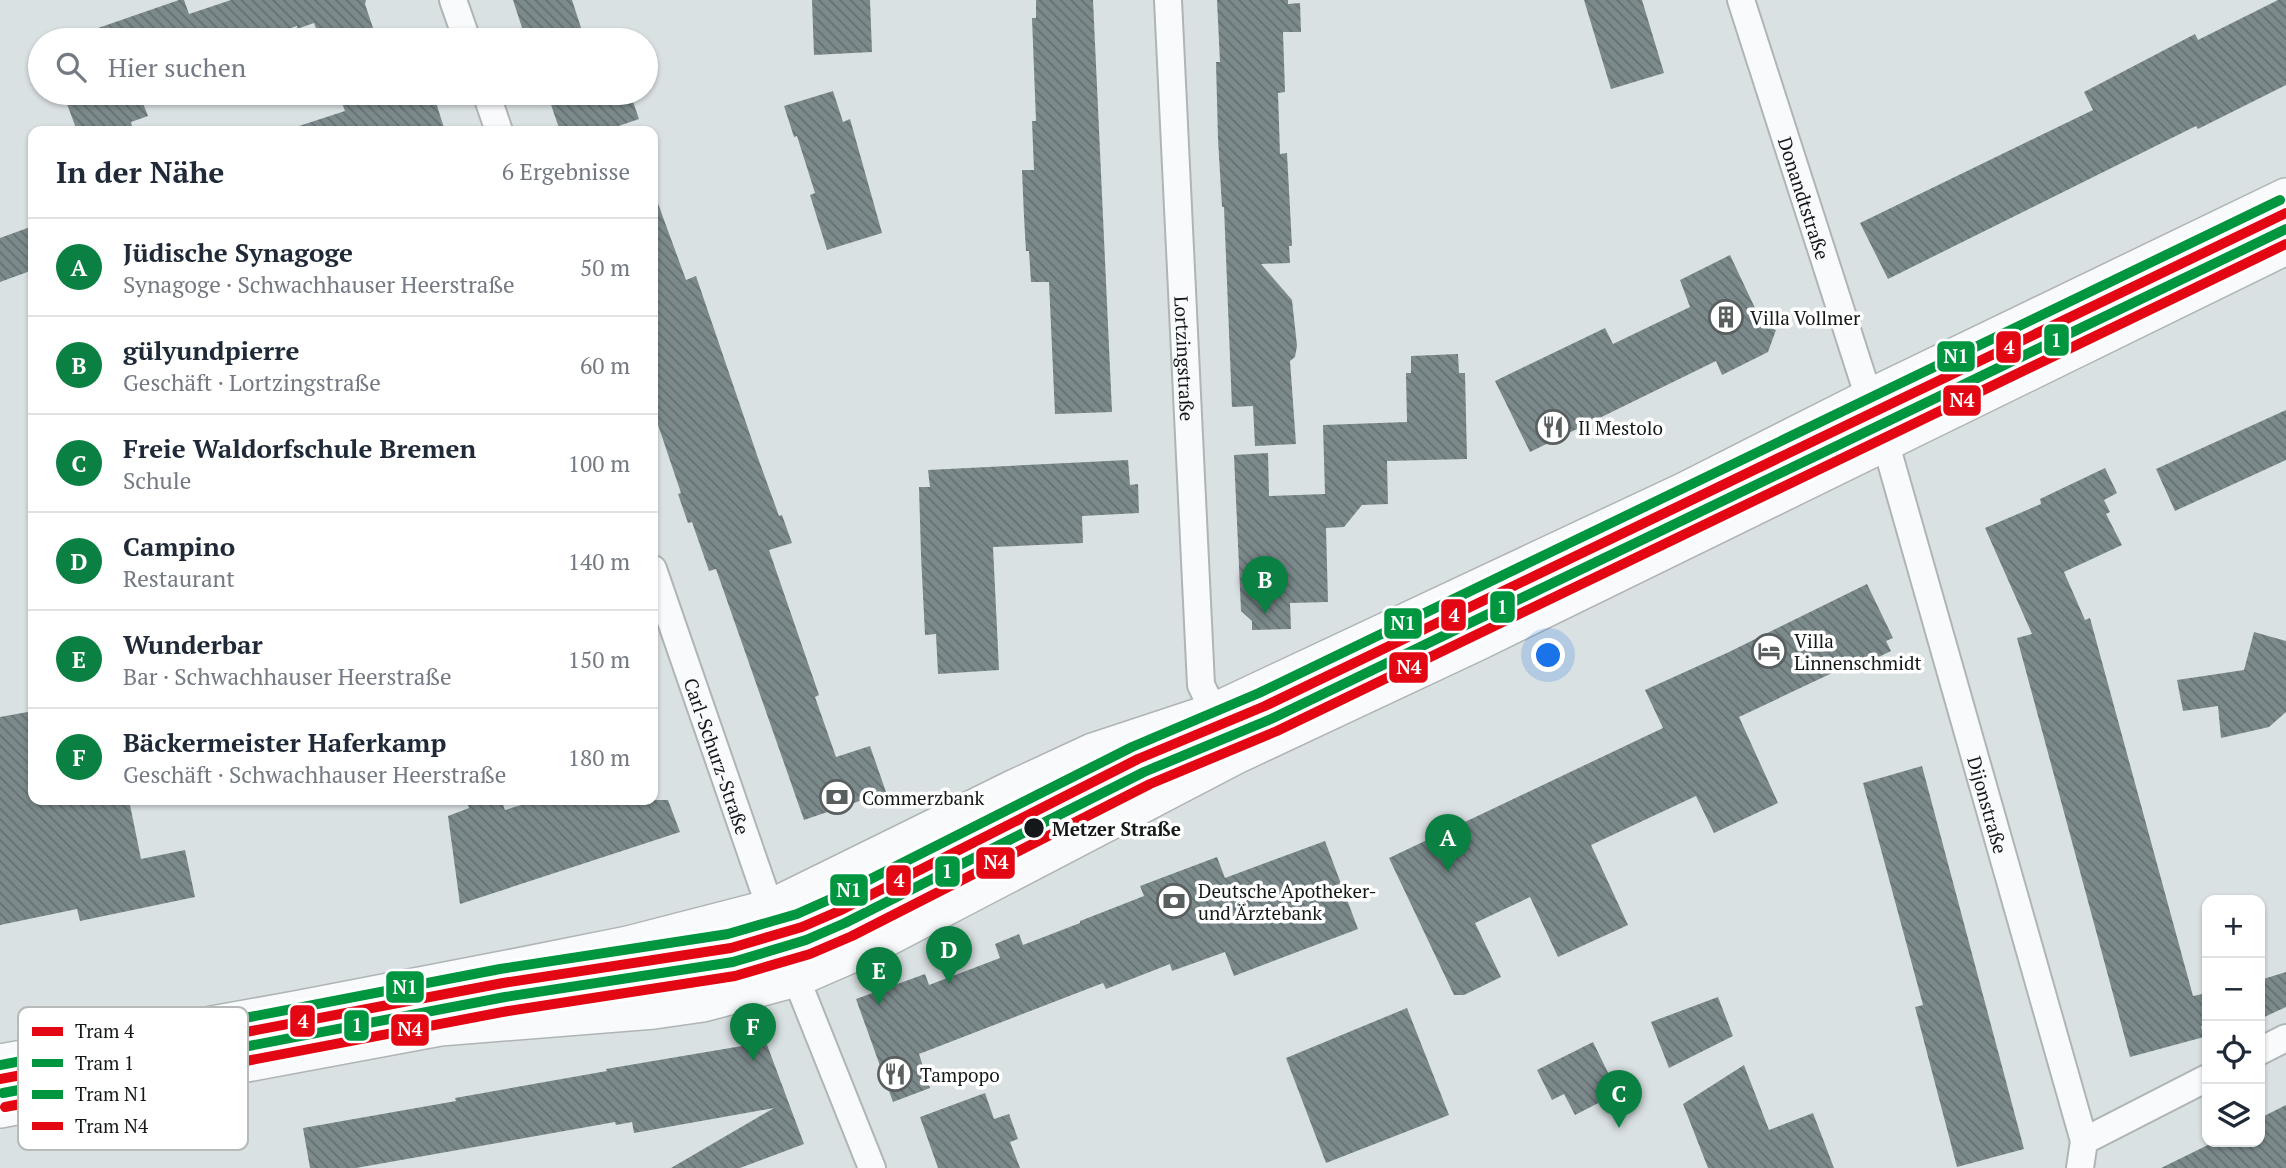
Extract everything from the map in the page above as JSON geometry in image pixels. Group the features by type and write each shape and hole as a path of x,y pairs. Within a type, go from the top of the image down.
{"main road":[{"path":"248,1019 628,945 776,925 1011,790 1093,752 1214,712 1685,491 1869,398 2286,197"},
{"path":"248,1063 440,1027 654,1010 703,1003 796,978 872,945 1234,756 1477,642 2286,246"},
{"path":"0,1063 18,1060"},
{"path":"0,1109 18,1106"}],"street":[{"path":"453,0 463,28"},
{"name":"Lortzingstraße","path":"1168,0 1201,685 1214,712"},
{"name":"Donandtstraße","path":"1741,0 1869,398"},
{"path":"490,105 497,126"},
{"name":"Dijonstraße","path":"1885,441 2084,1141 2080,1168"},
{"name":"Carl-Schurz-Straße","path":"658,583 776,925"},
{"path":"776,925 863,1164"},
{"path":"2265,1049 2286,1038"},
{"path":"2084,1141 2202,1081"}],"building":[{"path":"179,0 184,0 189,14 231,0 366,0 373,28 316,28 314,23 300,28 98,28"},
{"path":"513,0 572,0 581,28 522,28"},
{"path":"812,0 870,0 872,52 814,55"},
{"path":"1036,0 1093,0 1112,412 1055,414 1049,282 1031,282 1024,217 1022,170 1034,170 1032,121 1036,121 1032,18 1036,18"},
{"path":"1217,0 1288,0 1288,4 1300,3 1301,32 1283,32 1285,92 1278,93 1280,154 1287,153 1292,246 1289,246 1290,263 1261,264 1292,300 1297,346 1295,357 1290,361 1296,444 1255,446 1253,406 1232,407 1224,207 1218,139 1216,62 1220,62"},
{"path":"1584,0 1642,0 1664,73 1611,89"},
{"path":"2278,0 2286,0 2286,85 2198,129 2196,126 1888,279 1860,223 2093,110 2084,92 2195,34 2198,40"},
{"path":"833,91 843,122 850,119 882,233 827,250 810,195 815,193 797,136 794,137 784,106"},
{"path":"67,105 144,105 148,116 131,122 132,126 75,126"},
{"path":"343,105 437,105 443,126 299,126 345,111"},
{"path":"551,105 634,105 639,119 619,126 558,126"},
{"path":"658,203 686,280 696,276 758,458 792,543 769,550 819,695 815,697 836,757 870,746 886,792 804,820 716,569 709,571 692,522 688,523 678,494 681,493 658,425"},
{"path":"28,228 28,272 0,282 0,238"},
{"path":"1730,255 1763,325 1776,330 1768,352 1722,375 1716,361 1530,452 1495,381 1605,328 1613,344 1690,307 1680,280"},
{"path":"1458,354 1459,373 1465,373 1467,459 1387,461 1388,504 1362,505 1344,527 1326,528 1328,602 1290,603 1291,629 1252,630 1252,621 1241,611 1234,455 1268,453 1269,496 1325,494 1323,425 1407,422 1406,373 1411,373 1411,356"},
{"path":"2286,410 2286,460 2175,511 2156,469"},
{"path":"1128,460 1130,485 1138,484 1139,513 1082,516 1083,543 993,547 999,670 938,674 936,634 925,635 921,555 919,487 930,487 928,470"},
{"path":"2105,468 2117,493 2104,500 2110,512 2106,514 2122,545 2064,572 2085,620 2090,618 2193,996 2202,994 2202,1038 2130,1057 2017,638 2032,634 1985,528 2041,504 2040,499"},
{"path":"1867,584 1893,638 1886,641 1891,651 1850,671 1847,666 1739,717 1778,803 1714,833 1696,796 1591,845 1628,925 1558,957 1530,897 1475,923 1501,977 1464,995 1454,995 1389,858 1663,728 1645,690"},
{"path":"2254,632 2286,641 2286,712 2269,727 2221,738 2218,706 2183,711 2177,680 2244,670"},
{"path":"28,712 28,805 130,805 141,859 185,850 195,897 80,921 77,909 0,925 0,717"},
{"path":"1922,766 2024,1149 1957,1167 1915,1007 1923,1005 1863,783"},
{"path":"658,800 668,800 680,832 460,904 448,816 469,808 468,805 503,805 505,810 522,805 658,805"},
{"path":"1325,841 1358,929 1234,976 1225,952 1172,971 1170,964 1106,989 1103,983 919,1054 930,1088 893,1102 856,999 925,974 929,985 1000,958 995,944 1019,934 1023,945 1080,923 1144,896 1140,886 1217,857 1225,878"},
{"path":"2286,972 2286,1007 2265,1017 2265,978"},
{"path":"1718,997 1733,1036 1669,1068 1651,1022"},
{"path":"1407,1008 1449,1115 1326,1163 1286,1058"},
{"path":"766,1042 804,1144 740,1168 671,1168 774,1108 634,1133 632,1122 616,1125 615,1122 356,1168 310,1168 303,1128 456,1101 455,1098 607,1071 606,1069"},
{"path":"1593,1042 1618,1093 1575,1115 1564,1094 1552,1100 1537,1070"},
{"path":"1744,1065 1769,1130 1813,1113 1834,1168 1708,1168 1683,1104"},
{"path":"985,1093 994,1119 1009,1114 1018,1139 1010,1142 1020,1168 938,1168 920,1117"},
{"path":"2286,1105 2286,1168 2161,1168 2204,1147 2265,1147 2265,1116"}],"tram line":[{"name":"N1","path":"248,1017 500,969 728,934 797,914 1132,747 1259,693 2280,200"},
{"name":"4","path":"248,1032 503,983 731,948 802,927 839,911 1138,759 1265,706 2286,213"},
{"name":"1","path":"248,1046 505,997 733,962 806,940 845,923 1144,772 1271,719 2286,229"},
{"name":"N4","path":"248,1061 508,1011 735,976 810,954 852,936 1150,784 1277,731 2286,244"},
{"name":"N1","path":"0,1065 18,1062"},
{"name":"4","path":"0,1079 18,1076"},
{"name":"1","path":"3,1093 18,1090"},
{"name":"N4","path":"5,1107 18,1105"}],"place":[{"name":"Villa Vollmer","path":"1726,317"},
{"name":"Il Mestolo","path":"1553,427"},
{"name":"gülyundpierre","path":"1265,614"},
{"name":"Villa Linnenschmidt","path":"1769,651"},
{"name":"Commerzbank","path":"837,797"},
{"name":"Metzer Straße","path":"1034,828"},
{"name":"Jüdische Synagoge","path":"1448,872"},
{"name":"Deutsche Apotheker- und Ärztebank","path":"1174,901"},
{"name":"Campino","path":"949,984"},
{"name":"Wunderbar","path":"879,1005"},
{"name":"Bäckermeister Haferkamp","path":"753,1061"},
{"name":"Tampopo","path":"895,1074"},
{"name":"Freie Waldorfschule Bremen","path":"1619,1128"}]}
